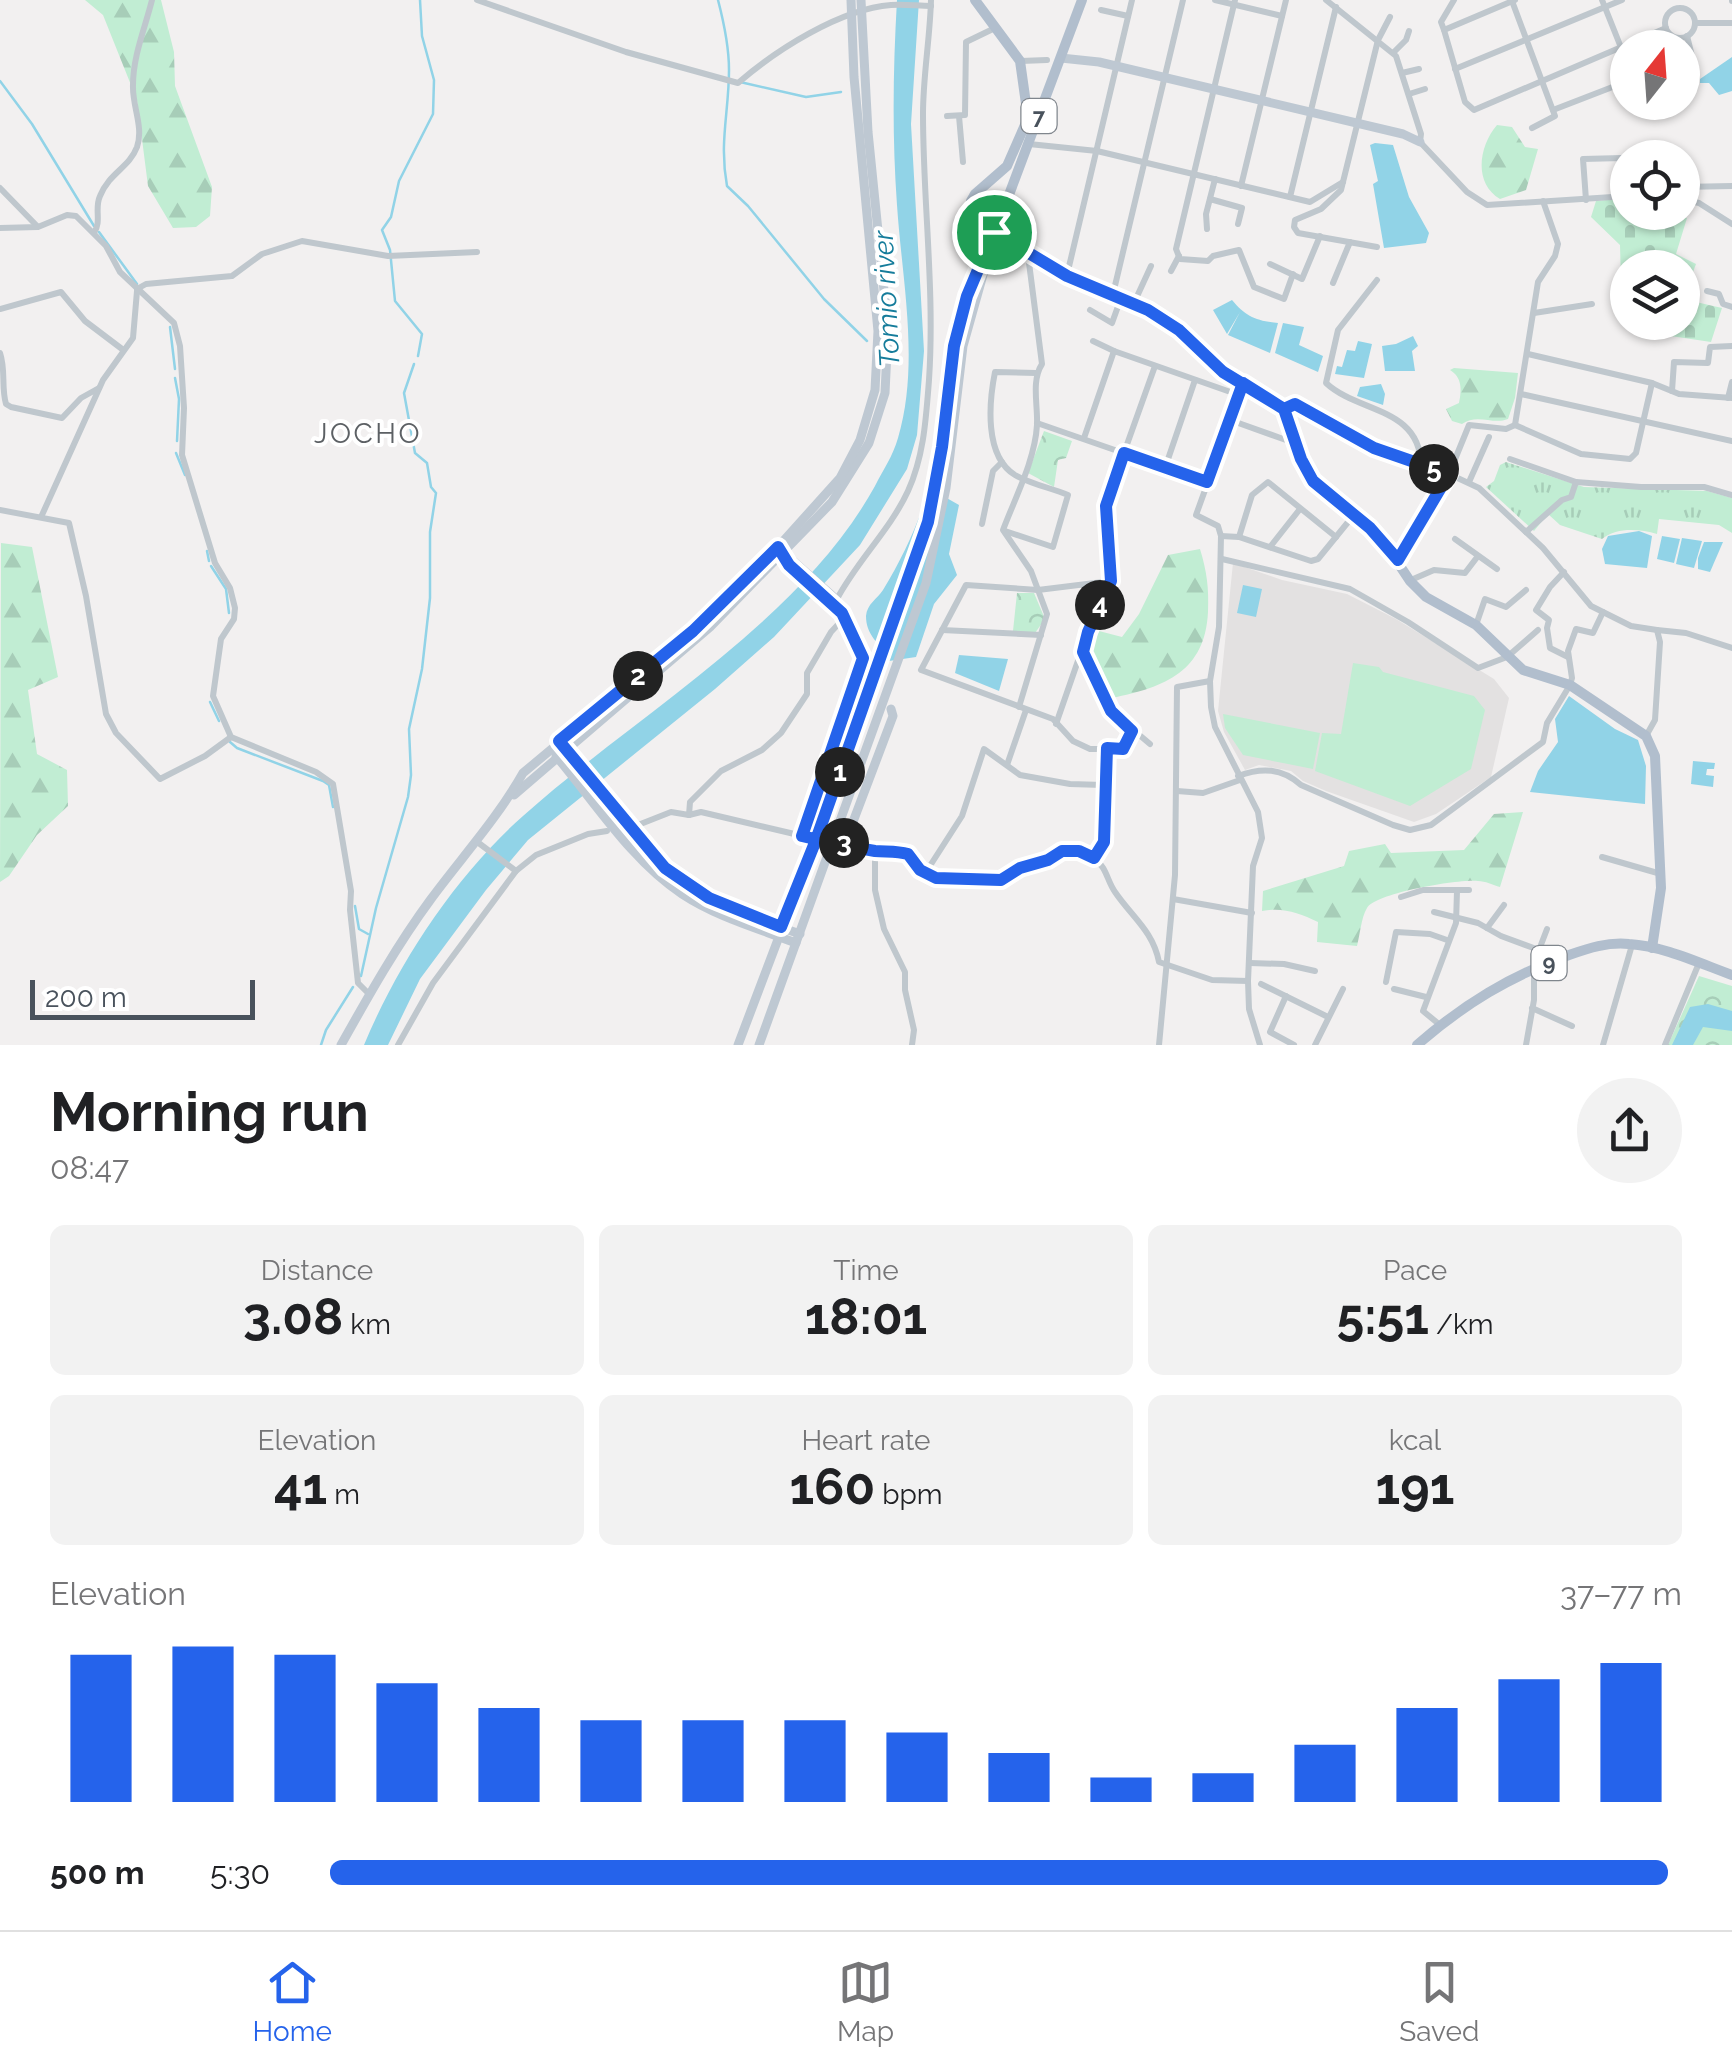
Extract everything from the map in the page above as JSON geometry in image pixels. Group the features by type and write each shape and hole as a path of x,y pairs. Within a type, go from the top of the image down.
{"main road":[{"path":"851,0 856,14"},
{"path":"508,800 700,636 781,550 840,478 860,440 876,390 878,331 854,77 856,14 861,0"},
{"name":"7","path":"975,0 1020,61 1028,118 1008,166 984,184 971,201 972,214 994,232 1082,0"},
{"path":"1061,58 1117,66 1403,134 1420,142"},
{"path":"759,1045 898,664 935,551 940,487 965,334 994,232 1067,276 1134,303 1179,330 1223,372 1284,409 1313,481 1384,542 1410,581 1442,608 1476,624 1523,670 1570,686 1646,736 1655,756 1660,874 1652,948"},
{"path":"738,1045 816,840 940,487"},
{"path":"781,550 833,600 863,658 854,696 802,836 832,844 845,842 893,716 891,709"},
{"path":"341,1045 431,898 480,844 524,773 693,631 781,550"},
{"path":"869,701 880,705"},
{"path":"559,741 562,754"},
{"path":"550,748 562,754 636,852 670,885 720,915 798,939"},
{"name":"9","path":"1417,1045 1494,986 1592,947 1633,944 1732,974"}],"street":[{"path":"95,231 98,200 111,175 131,160 139,143 132,90 152,0"},
{"path":"1067,276 1132,0"},
{"path":"1090,310 1112,324 1183,0"},
{"path":"1215,0 1282,16"},
{"path":"1241,186 1286,0"},
{"path":"1454,0 1441,22 1464,102 1474,110 1610,53"},
{"path":"1444,30 1513,0 1555,116 1532,128"},
{"path":"1455,69 1603,4 1622,0"},
{"path":"480,1 626,52 734,82 796,41 856,14 883,4 931,3 923,113 932,265 932,339 925,436 908,492 833,600"},
{"path":"1234,2 1176,249 1180,259 1208,261 1213,256 1239,250 1254,287 1284,299 1293,274"},
{"path":"1290,197 1332,2 1393,52 1409,94 1420,142 1476,200 1498,206 1610,198"},
{"path":"1603,4 1614,30"},
{"path":"1662,30 1666,28 1668,14 1677,8 1688,10 1695,23"},
{"path":"1101,10 1128,16"},
{"path":"1378,247 1298,233 1294,227 1295,220 1325,206 1341,190 1378,40 1390,17"},
{"path":"1695,23 1732,23"},
{"path":"1691,30 1695,23"},
{"path":"947,116 965,115 966,42 996,28"},
{"path":"1393,52 1406,40 1409,31"},
{"path":"1020,61 1046,60"},
{"path":"1402,73 1419,69"},
{"path":"1409,94 1425,89"},
{"path":"1553,110 1610,89"},
{"path":"959,116 963,162"},
{"path":"1029,144 1096,151 1310,202 1344,182"},
{"path":"1586,200 1583,159 1610,158"},
{"path":"1207,230 1215,179"},
{"path":"1700,187 1732,186"},
{"path":"0,188 38,227"},
{"path":"1210,199 1242,208 1238,224"},
{"path":"1515,425 1538,282 1558,244 1542,201"},
{"path":"1700,204 1732,224"},
{"path":"0,228 38,227 66,215 76,216 95,231 120,272 174,323 180,346 184,408 182,455 215,563 230,588 234,619 221,639 213,696 231,737 328,778 333,784 351,892 358,982 369,994"},
{"path":"1270,264 1302,279 1320,236"},
{"path":"137,289 146,284 232,276 262,254 302,241 390,256 478,252"},
{"path":"1333,283 1350,242"},
{"path":"1003,530 1037,423 1036,373 1042,364 1028,254"},
{"path":"1171,270 1178,256"},
{"path":"1134,303 1151,266"},
{"path":"1377,280 1338,330 1326,384 1338,394 1390,413 1414,437 1421,452 1421,465"},
{"path":"42,515 100,388 122,349 133,338 137,289"},
{"path":"1707,291 1719,294 1723,304 1732,307"},
{"path":"0,309 60,292 85,321 122,349"},
{"path":"1534,313 1592,304"},
{"path":"1093,341 1239,395"},
{"path":"1672,391 1674,362 1708,363 1710,347 1732,346"},
{"path":"1084,438 1114,351"},
{"path":"0,353 6,378 4,395 6,404 11,406 62,418 81,398 100,388"},
{"path":"1528,354 1672,391 1730,398 1732,382"},
{"path":"1056,725 1088,632 1111,581 1106,506 1155,366"},
{"path":"1003,530 1053,547 1068,495 1013,474 1002,462 988,421 995,372 1036,373"},
{"path":"1165,468 1195,380"},
{"path":"1243,383 1196,515 1218,526 1222,536 1219,627 1210,681 1215,726 1258,812 1262,838 1254,866 1248,981 1249,1009 1260,1045"},
{"path":"1398,560 1449,474 1469,426 1506,429 1515,425 1581,454 1630,459 1636,453 1652,383"},
{"path":"1521,394 1732,441"},
{"path":"1284,409 1295,404 1374,448 1469,482 1565,571 1591,606 1631,626 1686,633 1732,648"},
{"path":"1230,420 1295,440"},
{"path":"1037,423 1207,482"},
{"path":"1469,482 1489,436"},
{"path":"1510,458 1576,482 1704,487 1732,495"},
{"path":"982,524 994,471 1002,462"},
{"path":"1239,536 1252,495 1268,482 1336,536"},
{"path":"1526,532 1562,500 1572,497 1576,482"},
{"path":"1270,547 1300,509"},
{"path":"0,510 42,515 65,521 71,527 102,699 116,734 160,779 205,756 231,737"},
{"path":"1222,536 1239,536 1311,561 1318,559 1354,515"},
{"path":"1003,530 1030,571 1048,614 1007,765"},
{"path":"1455,539 1496,569"},
{"path":"1410,581 1434,570 1465,573 1478,556"},
{"path":"1222,559 1350,589 1478,668 1507,657 1538,630"},
{"path":"1565,571 1550,586 1536,610 1549,620 1550,648 1568,657"},
{"path":"1111,581 1038,590 966,585 921,670 1052,719 1073,740 1090,749 1123,749 1132,731"},
{"path":"1476,624 1485,599 1506,607 1526,590"},
{"path":"1177,792 1202,792 1257,768 1289,774 1302,785 1393,825 1410,830 1431,825 1538,748 1547,723 1570,686 1568,657 1576,629 1593,633 1603,612"},
{"path":"689,815 690,802 721,772 762,750 793,718 807,694 807,673 843,615"},
{"path":"942,630 1041,635"},
{"path":"1646,736 1655,720 1660,642 1657,630"},
{"path":"1083,652 1111,711 1150,744"},
{"path":"1159,1045 1173,899 1177,687 1210,681"},
{"path":"1094,858 1104,842 1107,748"},
{"path":"926,872 962,816 984,749 1020,774 1070,784 1104,785"},
{"path":"638,825 670,812 702,812 802,836"},
{"path":"398,1045 433,984 516,871 536,855 607,830"},
{"path":"845,842 908,854 920,870 936,878 1001,880 1062,851 1079,851 1094,858 1105,870 1113,890 1156,944 1159,962 1212,980 1248,981"},
{"path":"480,844 516,871"},
{"path":"875,850 875,890 884,929 905,972 914,1030 912,1045"},
{"path":"1602,857 1660,874"},
{"path":"1400,896 1423,890 1468,890"},
{"path":"1440,1025 1422,1011 1458,917 1457,891"},
{"path":"1173,899 1252,913"},
{"path":"1487,928 1504,904"},
{"path":"1434,912 1458,917 1539,950 1550,962"},
{"path":"1539,950 1548,930"},
{"path":"1386,982 1396,932 1430,934 1448,940"},
{"path":"1604,1045 1633,944"},
{"path":"1250,963 1284,964 1315,972"},
{"path":"1664,1045 1699,964"},
{"path":"1526,1045 1534,968"},
{"path":"1262,984 1328,1018"},
{"path":"1314,1045 1343,988"},
{"path":"1394,989 1426,998"},
{"path":"1286,996 1270,1032 1294,1045"},
{"path":"1532,1008 1572,1026"}],"shaded area":[{"path":"1233,563 1282,580 1347,594 1494,679 1509,698 1491,777 1436,814 1414,822 1326,791 1291,771 1259,765 1245,770 1224,732 1218,711"}],"green space":[{"path":"85,0 161,0 174,52 175,86 212,187 210,216 196,227 173,228 148,186 137,100 103,15"},
{"path":"1497,125 1512,127 1525,147 1538,149 1526,190 1500,199 1491,192 1482,174 1486,143"},
{"path":"1610,200 1610,230 1683,230 1677,250 1620,250 1620,245 1591,217 1596,201"},
{"path":"1700,303 1722,308 1711,342 1698,340"},
{"path":"1450,370 1518,373 1508,419 1473,419 1462,424 1452,421 1446,409 1459,403 1461,393 1459,380"},
{"path":"1044,431 1072,441 1066,458 1058,460 1054,487 1028,473"},
{"path":"1506,462 1584,487 1707,491 1732,498 1732,533 1719,525 1659,519 1657,534 1628,530 1602,539 1560,525 1548,514 1534,531 1486,487"},
{"path":"1,543 32,547 58,677 28,690 37,754 67,770 68,806 37,835 9,876 0,882"},
{"path":"1200,549 1208,603 1199,649 1191,662 1165,682 1112,698 1091,651 1099,631 1122,637 1139,614 1168,555"},
{"path":"1017,593 1034,593 1045,619 1035,633 1013,631"},
{"path":"1353,663 1474,696 1485,710 1471,769 1410,806 1315,771 1322,733 1341,734"},
{"path":"1223,714 1320,733 1313,769 1243,755 1225,728"},
{"path":"1523,812 1500,887 1468,881 1385,897 1367,908 1357,946 1317,942 1318,922 1291,912 1262,911 1263,891 1344,866 1349,851 1385,844 1391,853 1464,850 1494,814"},
{"path":"1699,976 1732,986 1732,1045 1668,1045"}],"water":[{"path":"897,0 919,0 911,124 924,351 917,435 907,469 860,545 774,637 528,840 420,979 388,1045 364,1045 394,983 431,922 498,839 761,623 843,535 891,457 904,410 909,351 894,154"},
{"path":"1732,57 1732,91 1719,95 1709,83 1700,83 1700,79"},
{"path":"1370,145 1393,145 1409,197 1429,233 1426,243 1384,248 1373,184 1378,181"},
{"path":"1232,300 1252,317 1278,323 1270,353 1228,335 1240,312 1227,334 1213,310"},
{"path":"1283,323 1304,327 1299,345 1323,356 1318,372 1275,353"},
{"path":"1413,336 1418,346 1412,351 1415,371 1385,371 1382,346"},
{"path":"1358,341 1372,344 1364,378 1335,374 1337,366 1342,367 1347,350 1355,351"},
{"path":"1381,384 1385,394 1383,405 1357,396 1360,387"},
{"path":"929,488 959,505 949,554 957,575 934,604 916,657 889,661 891,655 870,634 867,612 903,553"},
{"path":"1639,531 1652,536 1647,568 1605,564 1602,549 1608,536"},
{"path":"1662,536 1680,539 1674,563 1657,559"},
{"path":"1682,538 1702,541 1694,568 1676,564"},
{"path":"1704,542 1723,542 1710,572 1698,569"},
{"path":"1243,585 1262,589 1256,617 1237,613"},
{"path":"959,655 1008,659 999,691 955,673"},
{"path":"1569,696 1615,729 1638,740 1646,766 1645,804 1530,792 1538,771 1558,742 1555,719"},
{"path":"1693,761 1715,763 1706,775 1714,776 1713,787 1691,784"},
{"path":"1708,1004 1732,1011 1732,1031 1703,1027 1693,1045 1672,1045 1690,1007"}],"waterway":[{"path":"418,356 422,334 395,301 390,250 382,230 391,217 399,181 433,114 434,80 422,36 420,0"},
{"name":"Tomio river","path":"718,0 729,61 724,141 727,186 824,299 867,341"},
{"path":"0,81 32,124 94,226"},
{"path":"740,82 806,97 841,92"},
{"path":"99,232 137,284"},
{"path":"170,327 175,369"},
{"path":"361,976 408,797 409,729 422,669 430,598 430,532 436,493 431,487 427,463 415,453 404,393 414,364"},
{"path":"175,378 179,399 177,441"},
{"path":"176,453 185,475"},
{"path":"207,551 209,561"},
{"path":"211,566 226,589 229,613"},
{"path":"210,702 219,721"},
{"path":"230,742 323,781 329,785 333,807"},
{"path":"355,906 359,929 368,934"},
{"path":"321,1045 353,987"}],"district":[{"name":"JOCHO","path":"368,433"}],"route":[{"path":"994,232 967,296 954,346 928,522 816,840 781,927 709,898 665,868 559,741 693,631 778,547 789,565 842,613 863,658 802,836 816,840 832,844 845,842 908,854 920,870 936,878 1001,880 1062,851 1079,851 1094,858 1104,842 1107,748 1123,749 1132,731 1111,711 1083,652 1111,581 1106,506 1124,453 1207,482 1243,383 1268,397 1284,409 1295,404 1374,448 1449,474 1398,560 1370,528 1313,481 1284,409 1268,397 1223,372 1179,330 1148,310 1067,276 994,232"}]}
